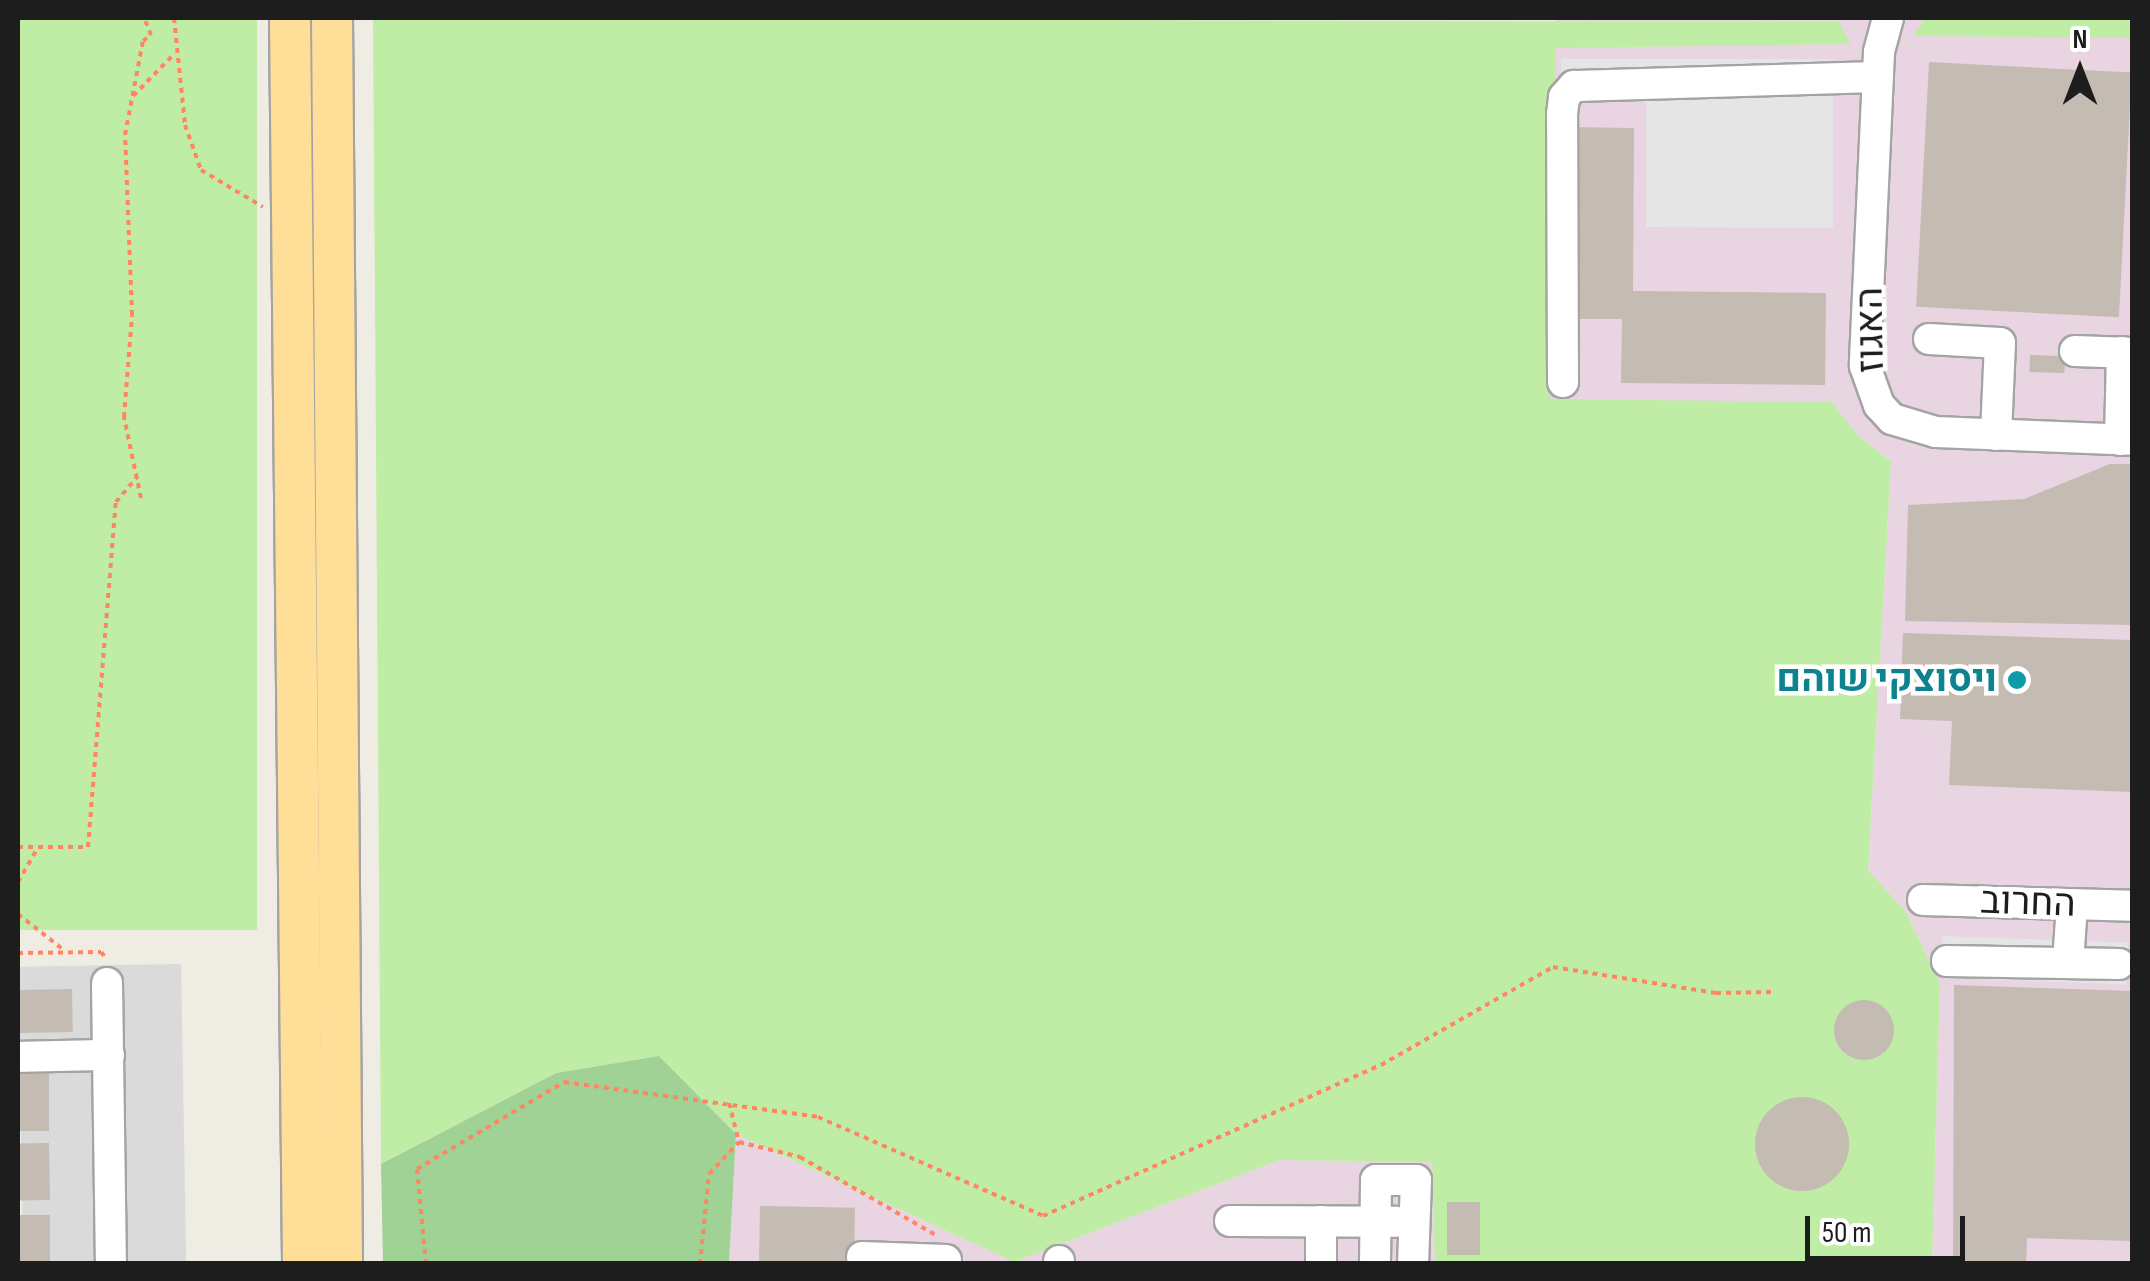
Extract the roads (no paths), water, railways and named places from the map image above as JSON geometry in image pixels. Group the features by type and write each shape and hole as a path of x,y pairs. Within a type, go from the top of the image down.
{"main road":[{"path":"290,18 303,1264"},
{"path":"332,18 342,1264"}],"street":[{"path":"1864,18 1879,65"},
{"path":"1879,65 1888,18"},
{"path":"1563,382 1562,114 1564,97 1574,86 1879,65"},
{"name":"האגוז","path":"1879,65 1867,383 1892,419 1912,427 2126,440"},
{"path":"1929,339 2000,343 1996,434"},
{"path":"2075,351 2128,353 2126,440"},
{"name":"החרוב","path":"1923,900 2132,906"},
{"path":"2068,963 2072,904"},
{"path":"1947,961 2119,964"},
{"path":"106,983 111,1264"},
{"path":"18,1057 109,1055"},
{"path":"1375,1264 1376,1180 1416,1180 1413,1264"},
{"path":"1230,1221 1414,1223"},
{"path":"1321,1221 1321,1264"},
{"path":"862,1257 946,1255"}],"place":[{"name":"ויסוצקי שוהם","path":"2017,680"}]}
